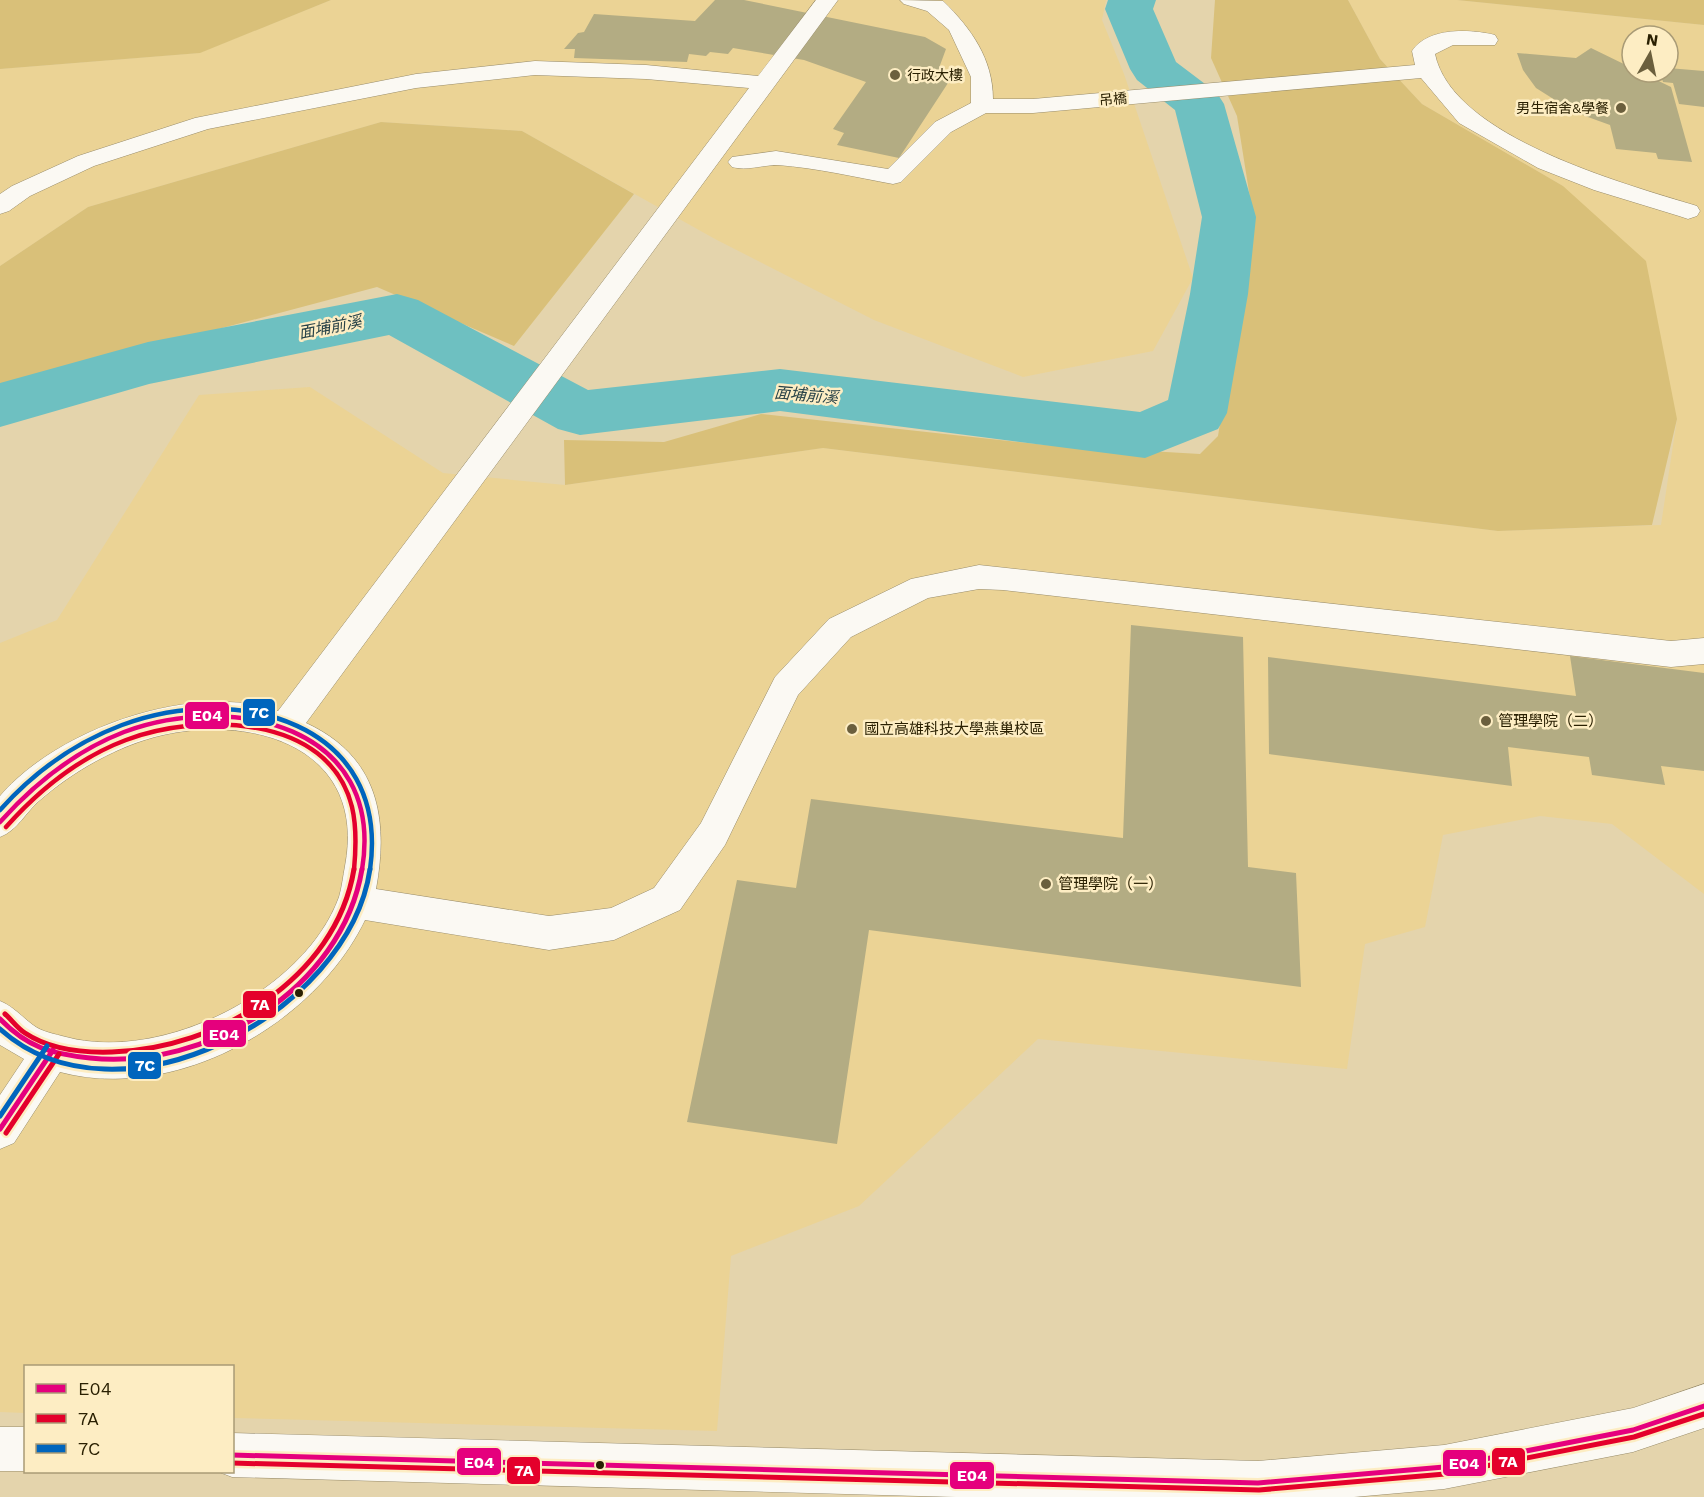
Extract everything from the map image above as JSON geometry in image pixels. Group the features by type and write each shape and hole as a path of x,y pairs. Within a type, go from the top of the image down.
{"street":[{"path":"286,725 356,628 827,0"},
{"path":"911,0 935,6 958,27 982,77 982,106"},
{"path":"1487,40 1449,38 1423,51 1426,71 1467,118 1546,163 1603,185 1688,211"},
{"path":"0,206 21,191 86,161 203,123 416,81 535,68 646,72 764,83"},
{"name":"吊橋","path":"740,162 776,158 839,166 892,177 943,127 982,106 1033,106 1426,71"},
{"path":"355,902 549,933 614,924 667,899 713,834 786,686 840,628 922,587 979,577 1003,578 1671,654 1704,651"},
{"path":"0,822 28,790 72,760 126,732 182,716 237,714 286,725 330,753 358,794 367,844 355,902 324,955 275,1004 213,1040 145,1060 79,1060 24,1041 0,1019"},
{"path":"0,1129 53,1050"},
{"path":"234,1455 1258,1482 1444,1467 1633,1430 1704,1406"},
{"path":"0,1449 24,1449"}],"shaded area":[{"path":"0,0 331,0 200,53 0,69"},
{"path":"331,0 1106,0 1102,20 1124,74 1193,278 1153,351 1023,377 874,320 715,239 522,131 381,122 88,207 0,266 0,69 199,53"},
{"path":"1215,0 1348,0 1380,59 1422,104 1563,186 1646,261 1677,419 1652,525 1498,531 823,448 565,485 564,440 664,442 761,414 1046,445 1200,454 1218,436 1253,217 1237,116 1211,58"},
{"name":"國立高雄科技大學燕巢校區","path":"1348,0 1457,0 1704,25 1704,894 1612,824 1540,816 1443,835 1425,927 1365,944 1347,1069 1038,1039 859,1206 731,1256 717,1431 234,1418 234,1365 24,1365 24,1413 0,1412 0,643 57,620 199,395 310,387 443,473 565,485 823,448 1498,531 1661,525 1677,419 1563,186 1422,104 1380,59"},
{"path":"1457,0 1704,0 1704,25"},
{"path":"381,122 522,131 634,194 514,346 377,287 0,387 0,266 88,207"}],"building":[{"name":"行政大樓","path":"715,0 744,0 925,37 946,49 939,68 948,83 899,158 837,145 844,133 833,129 866,82 804,60 733,48 728,54 710,52 706,56 689,54 687,62 574,58 575,49 564,49 578,33 584,32 594,14 695,21"},
{"name":"男生宿舍&學餐","path":"1591,48 1620,62 1620,84 1665,84 1671,87 1692,162 1658,159 1656,153 1616,149 1610,125 1574,112 1536,88 1523,70 1517,53 1576,58"},
{"path":"1680,69 1704,71 1704,107 1679,104 1673,84 1680,84"},
{"name":"管理學院（一）","path":"1131,625 1243,637 1248,867 1296,873 1301,987 869,930 837,1144 687,1122 737,880 796,888 811,799 1123,838"},
{"name":"管理學院（二）","path":"1570,656 1704,673 1704,771 1661,766 1665,785 1592,775 1589,757 1508,747 1512,786 1269,754 1268,657 1576,696"}],"waterway":[{"name":"面埔前溪","path":"0,405 148,363 397,314 580,413 780,390 1145,435 1196,413 1219,294 1229,217 1199,104 1155,69 1129,9 1132,0"}],"transit line":[{"name":"7C","path":"0,810 42,769 95,737 153,716 182,710 227,708 259,712 289,721 330,746 351,769 359,782 370,809 373,839 366,892 345,939 322,970 294,998 262,1022 226,1041 189,1055 151,1065 98,1068 67,1064 38,1055 24,1048 0,1029"},
{"name":"E04","path":"0,822 43,780 68,761 95,746 153,723 183,717 213,715 262,720 292,731 320,747 341,768 355,790 363,815 365,841 361,874 354,902 342,928 320,960 293,989 261,1013 226,1033 188,1048 149,1057 110,1060 71,1056 39,1048 18,1037 0,1019"},
{"name":"7A","path":"5,1014 22,1031 37,1039 64,1048 92,1052 133,1051 163,1046 221,1027 249,1012 274,994 318,951 335,926 348,898 354,869 357,835 352,805 340,780 323,759 300,743 273,732 243,725 211,723 182,725 153,731 125,740 97,753 71,768 47,786 6,827"},
{"name":"7C","path":"0,1116 47,1046"},
{"name":"E04","path":"0,1129 53,1050"},
{"name":"7A","path":"6,1133 59,1054"},
{"name":"E04","path":"234,1455 1258,1483 1444,1467 1633,1430 1704,1406"},
{"name":"7A","path":"234,1463 1259,1490 1445,1474 1634,1437 1704,1414"}],"place":[{"name":"行政大樓","path":"895,75"},
{"name":"男生宿舍&學餐","path":"1621,108"},
{"name":"管理學院（二）","path":"1486,721"},
{"name":"國立高雄科技大學燕巢校區","path":"852,729"},
{"name":"管理學院（一）","path":"1046,884"}]}
